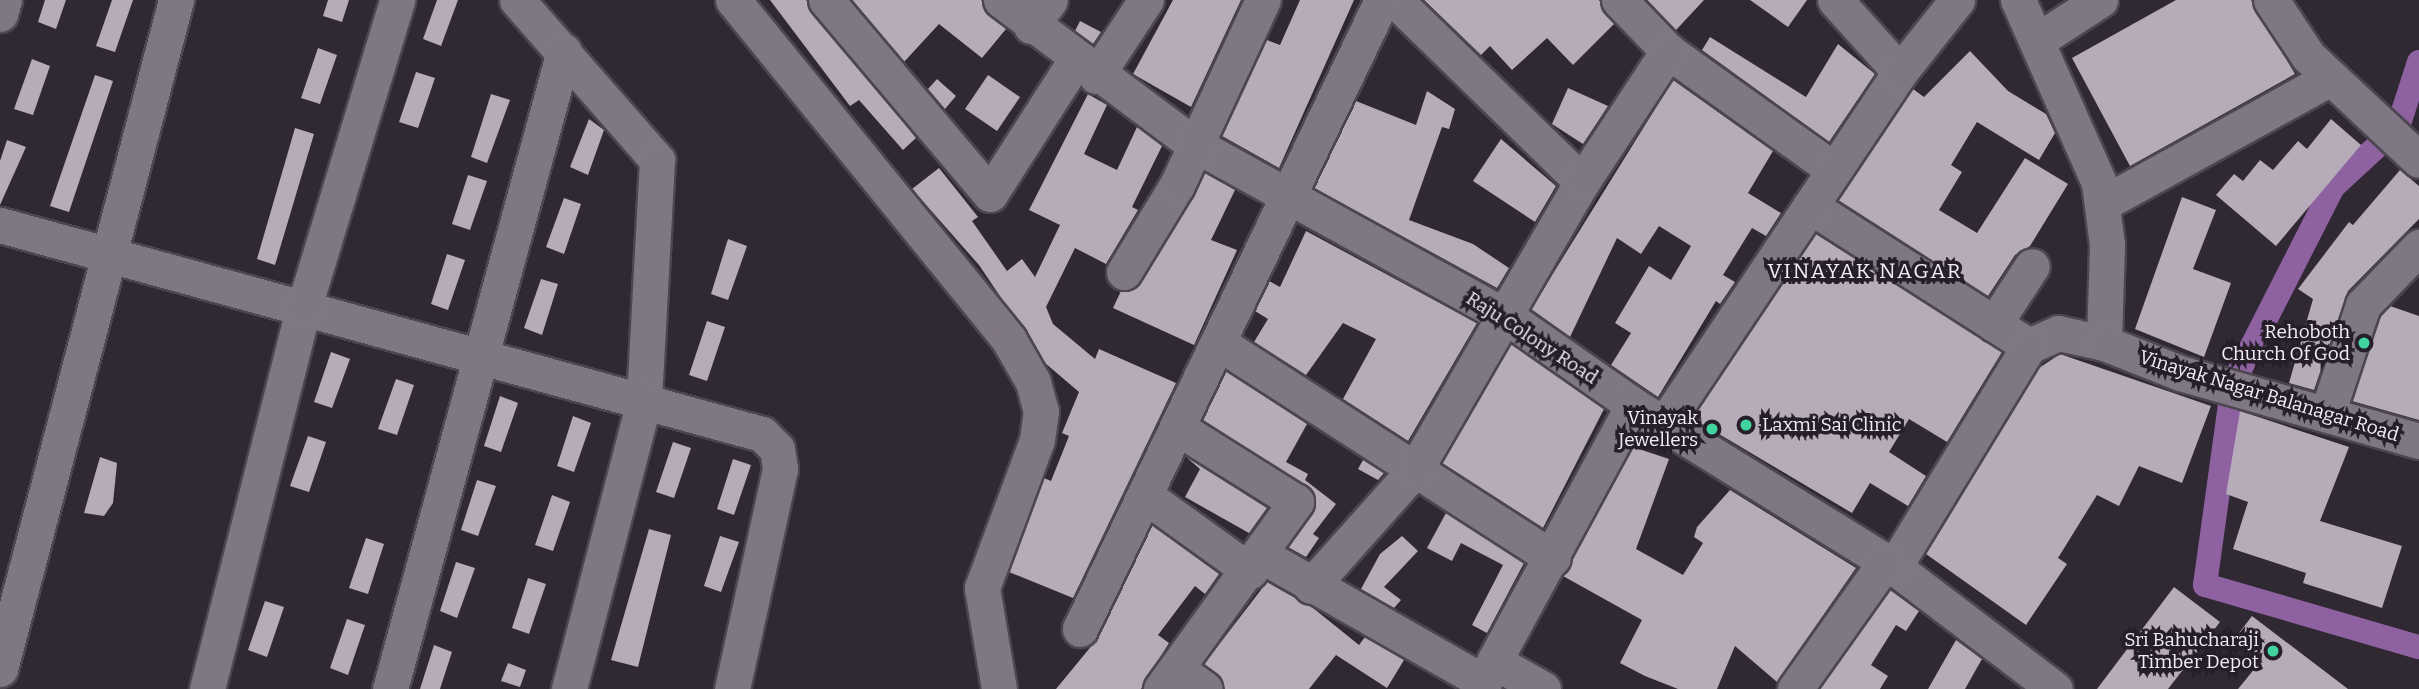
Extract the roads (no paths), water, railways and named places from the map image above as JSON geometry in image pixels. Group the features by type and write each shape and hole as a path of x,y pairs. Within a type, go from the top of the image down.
{"street":[{"path":"0,14 4,0"},
{"path":"0,669 176,0"},
{"path":"207,689 304,307 397,0"},
{"path":"517,0 657,160 644,401 569,689"},
{"path":"733,0 1009,340 1033,382 1041,411 1037,440 982,588 999,689"},
{"path":"826,0 989,194 1086,69 1146,0"},
{"name":"Raju Colony Road","path":"1001,0 1041,13 1086,69 1192,143 1285,191 1507,317 1633,405 1890,564 2055,689"},
{"path":"1124,272 1177,185 1192,143 1263,0"},
{"path":"1080,629 1147,497 1219,343 1285,191 1382,0"},
{"path":"1395,0 1582,182"},
{"path":"1619,0 1668,51 1834,170"},
{"path":"1835,0 1900,72"},
{"path":"1665,423 1900,72 1957,0"},
{"path":"2018,0 2099,183 2102,204 2104,343"},
{"path":"2038,40 2100,0"},
{"path":"2272,0 2330,78 2399,143"},
{"path":"390,689 564,51"},
{"path":"1311,586 1416,468 1507,317 1582,182 1668,51"},
{"path":"2102,204 2330,78"},
{"path":"1795,689 1890,564 2029,346 1810,205"},
{"path":"0,225 304,307 480,359 746,427 777,449 771,525 732,689"},
{"path":"2327,414 2363,305 2419,247"},
{"path":"1994,324 2032,266"},
{"name":"Vinayak Nagar Balanagar Road","path":"2029,346 2059,333 2104,343 2262,395 2419,441"},
{"path":"1219,343 1553,558"},
{"path":"1487,678 1633,405"},
{"path":"1178,428 1296,502 1256,563 1169,679 1205,689"},
{"path":"1147,497 1256,563 1311,586 1487,678 1543,689"}],"waterway":[{"path":"2419,62 2398,127 2333,187 2233,383 2205,585 2419,647"}],"place":[{"name":"Rehoboth Church Of God","path":"2364,343"},
{"name":"Laxmi Sai Clinic","path":"1746,425"},
{"name":"Vinayak Jewellers","path":"1712,429"},
{"name":"Sri Bahucharaji Timber Depot","path":"2273,651"}],"district":[{"name":"VINAYAK NAGAR","path":"1865,271"}]}
